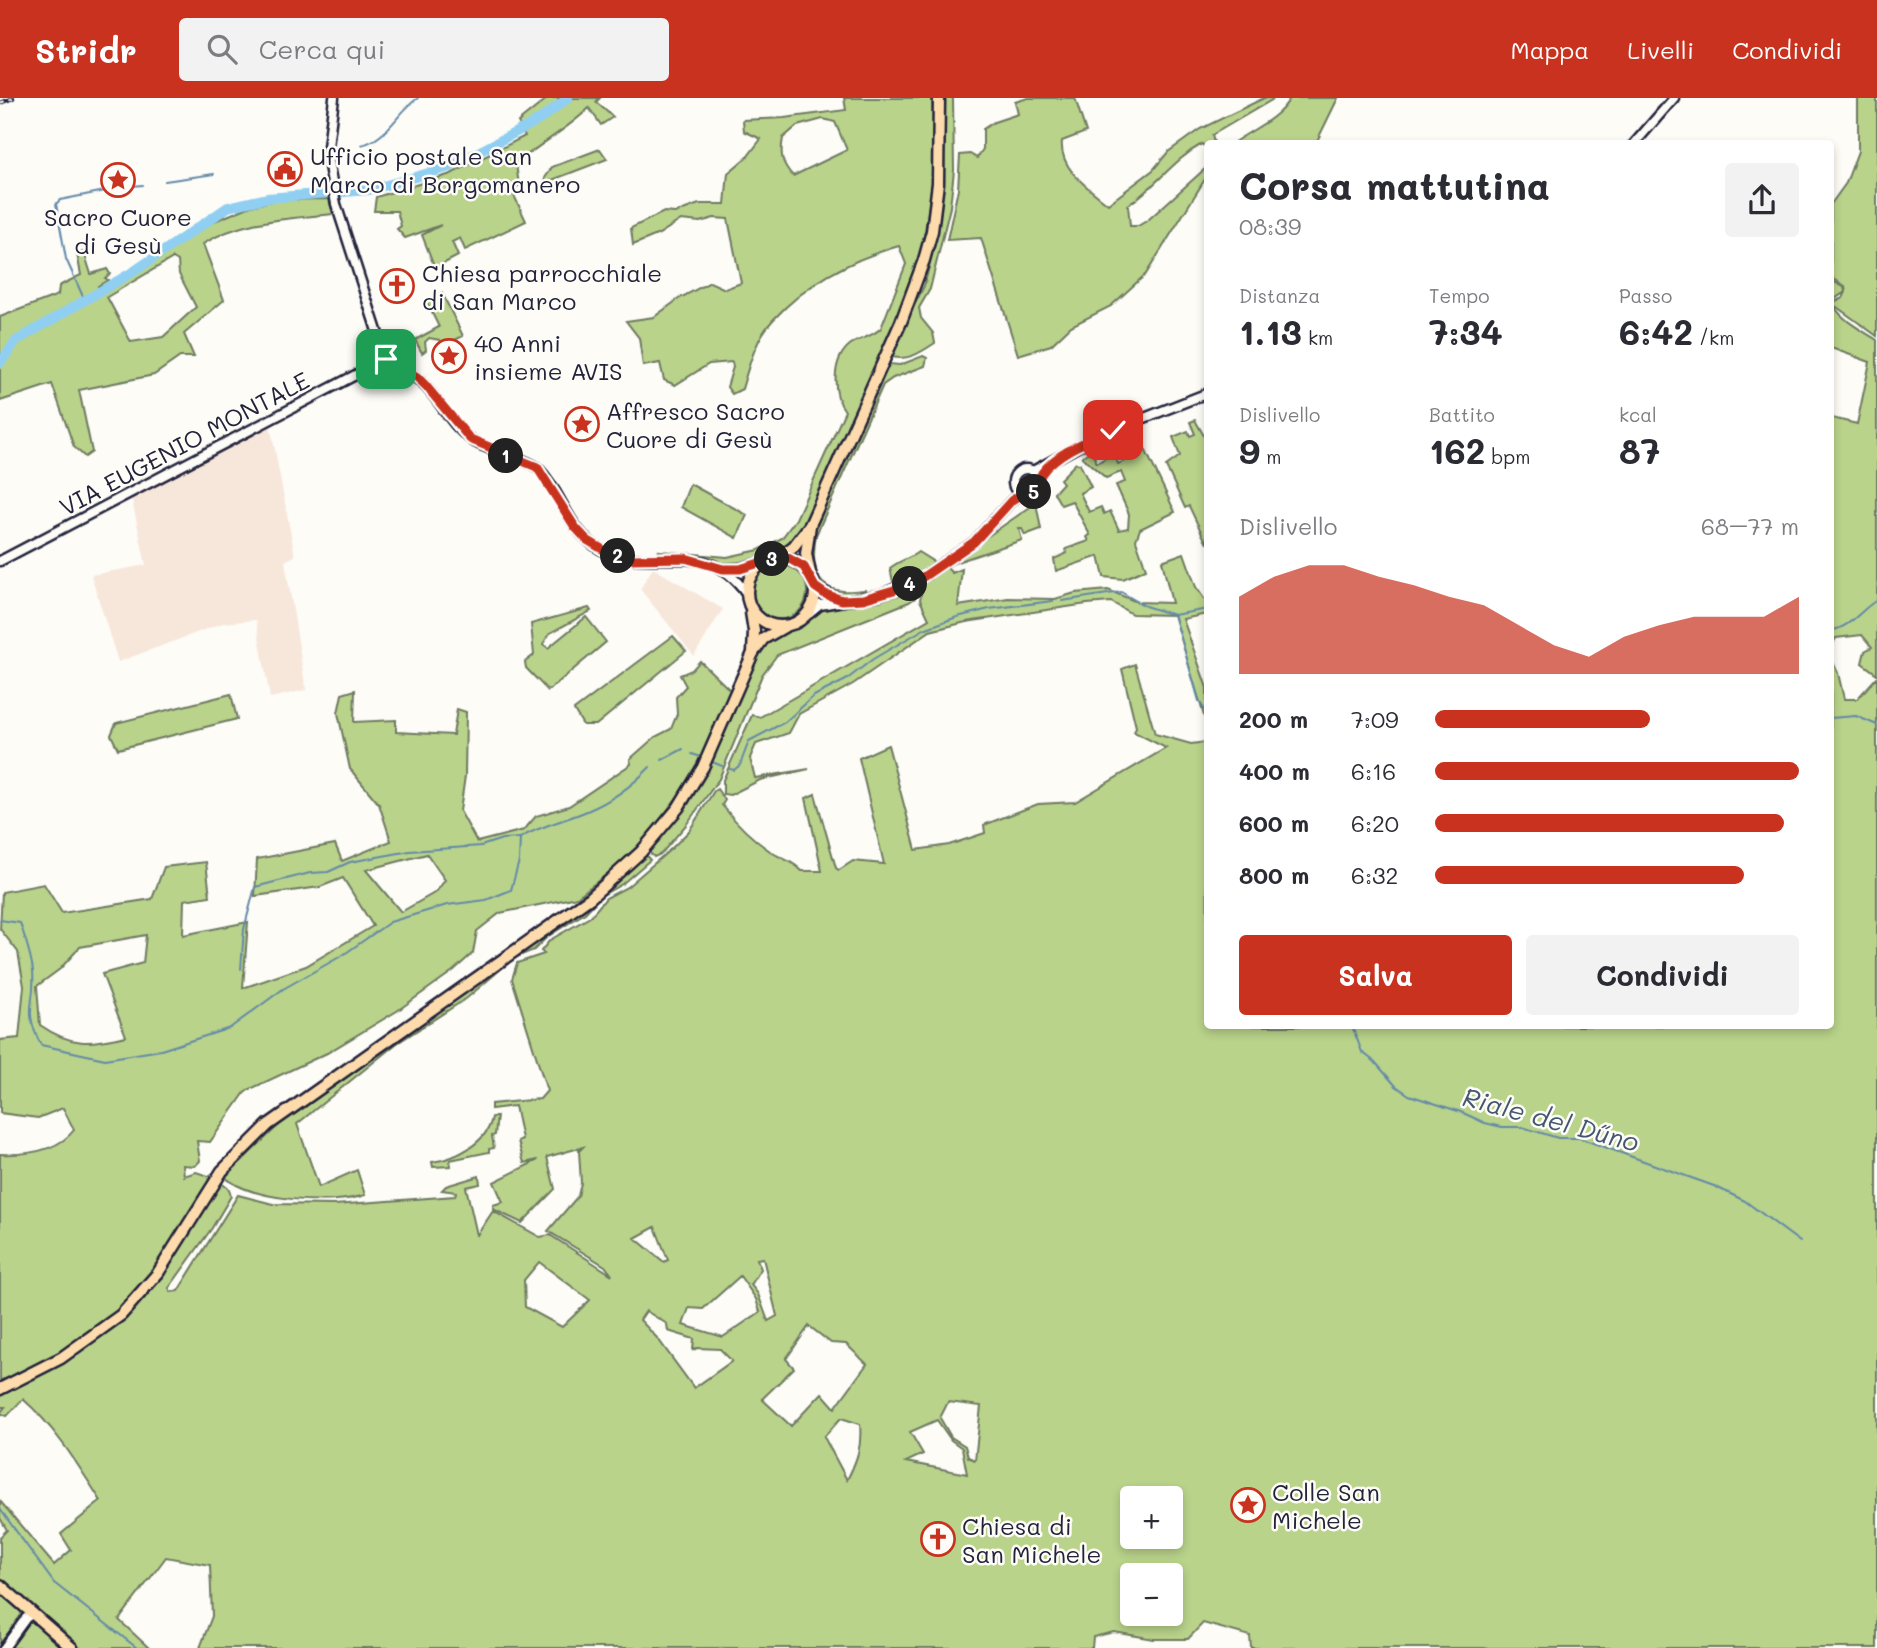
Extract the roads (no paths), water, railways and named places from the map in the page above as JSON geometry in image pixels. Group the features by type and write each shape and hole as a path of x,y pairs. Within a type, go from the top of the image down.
{"main road":[{"path":"753,653 754,631 747,594 751,575 766,561 778,558 794,546 810,525 901,322 924,260 936,203 939,98"},
{"path":"0,1389 61,1358 121,1315 158,1273 222,1171 268,1125 590,898 641,852 678,808 703,768 753,653 763,639 809,614 816,596 806,554 810,525"},
{"path":"778,558 797,561 811,574"},
{"path":"750,607 764,623 784,627"},
{"path":"0,1382 12,1381"},
{"path":"0,1585 72,1648"}],"street":[{"path":"334,98 327,155 331,181 386,359 417,377 470,439 537,467 575,527 602,550 630,559 685,558 723,569 740,569 766,561"},
{"path":"1637,140 1674,98"},
{"name":"VIA EUGENIO MONTALE","path":"0,561 386,359"},
{"path":"1019,491 1014,479 1019,471 1033,471 1096,438 1204,395"},
{"path":"1019,491 1034,492 1043,472 1055,461"},
{"path":"1033,471 1039,480"},
{"path":"809,614 820,605 879,596 923,577 979,537 1019,491"},
{"path":"723,569 738,581 747,594"},
{"path":"815,587 842,600"},
{"path":"4,1648 28,1611"}],"waterway":[{"path":"361,145 378,137 418,98"},
{"path":"0,363 16,341 136,270 228,207 267,198 369,190 450,167 539,120 568,98"},
{"path":"165,181 214,174"},
{"path":"132,186 143,185"},
{"path":"119,188 125,187"},
{"path":"85,301 66,259 56,204 60,200 115,189"},
{"path":"1062,601 1121,592 1145,606 1174,615 1204,610"},
{"path":"1834,630 1850,622 1877,600"},
{"path":"730,769 734,770 740,765 749,741 785,722 814,696 846,680 873,659 924,629 989,609 1053,601"},
{"name":"Riale del Dűno","path":"1175,617 1199,701 1204,709"},
{"path":"1834,718 1856,716 1877,725"},
{"path":"662,760 683,749"},
{"path":"692,754 701,757"},
{"path":"710,761 722,766"},
{"path":"0,920 20,923 26,940 33,971 32,1023 41,1045 105,1059 161,1050 230,1028 283,989 343,955 390,922 447,905 486,900 511,890 519,861 520,838 604,803 628,787 650,767"},
{"path":"241,969 244,929 255,887 310,873 328,872 350,862 410,851 481,846 502,839 520,838"},
{"name":"Riale del Dűno","path":"1353,1029 1362,1052 1375,1062 1396,1086 1409,1095 1485,1123 1502,1127 1522,1127 1558,1138 1579,1138 1714,1186 1745,1201 1800,1242"},
{"path":"0,1509 54,1583 137,1648"}],"railway":[{"path":"0,103 13,98"}],"place":[{"name":"Ufficio postale San Marco di Borgomanero","path":"285,169"},
{"name":"Sacro Cuore di Gesù","path":"118,180"},
{"name":"Chiesa parrocchiale di San Marco","path":"397,286"},
{"name":"40 Anni insieme AVIS","path":"449,356"},
{"name":"Affresco Sacro Cuore di Gesù","path":"582,424"},
{"name":"Colle San Michele","path":"1248,1505"},
{"name":"Chiesa di San Michele","path":"938,1539"}]}
